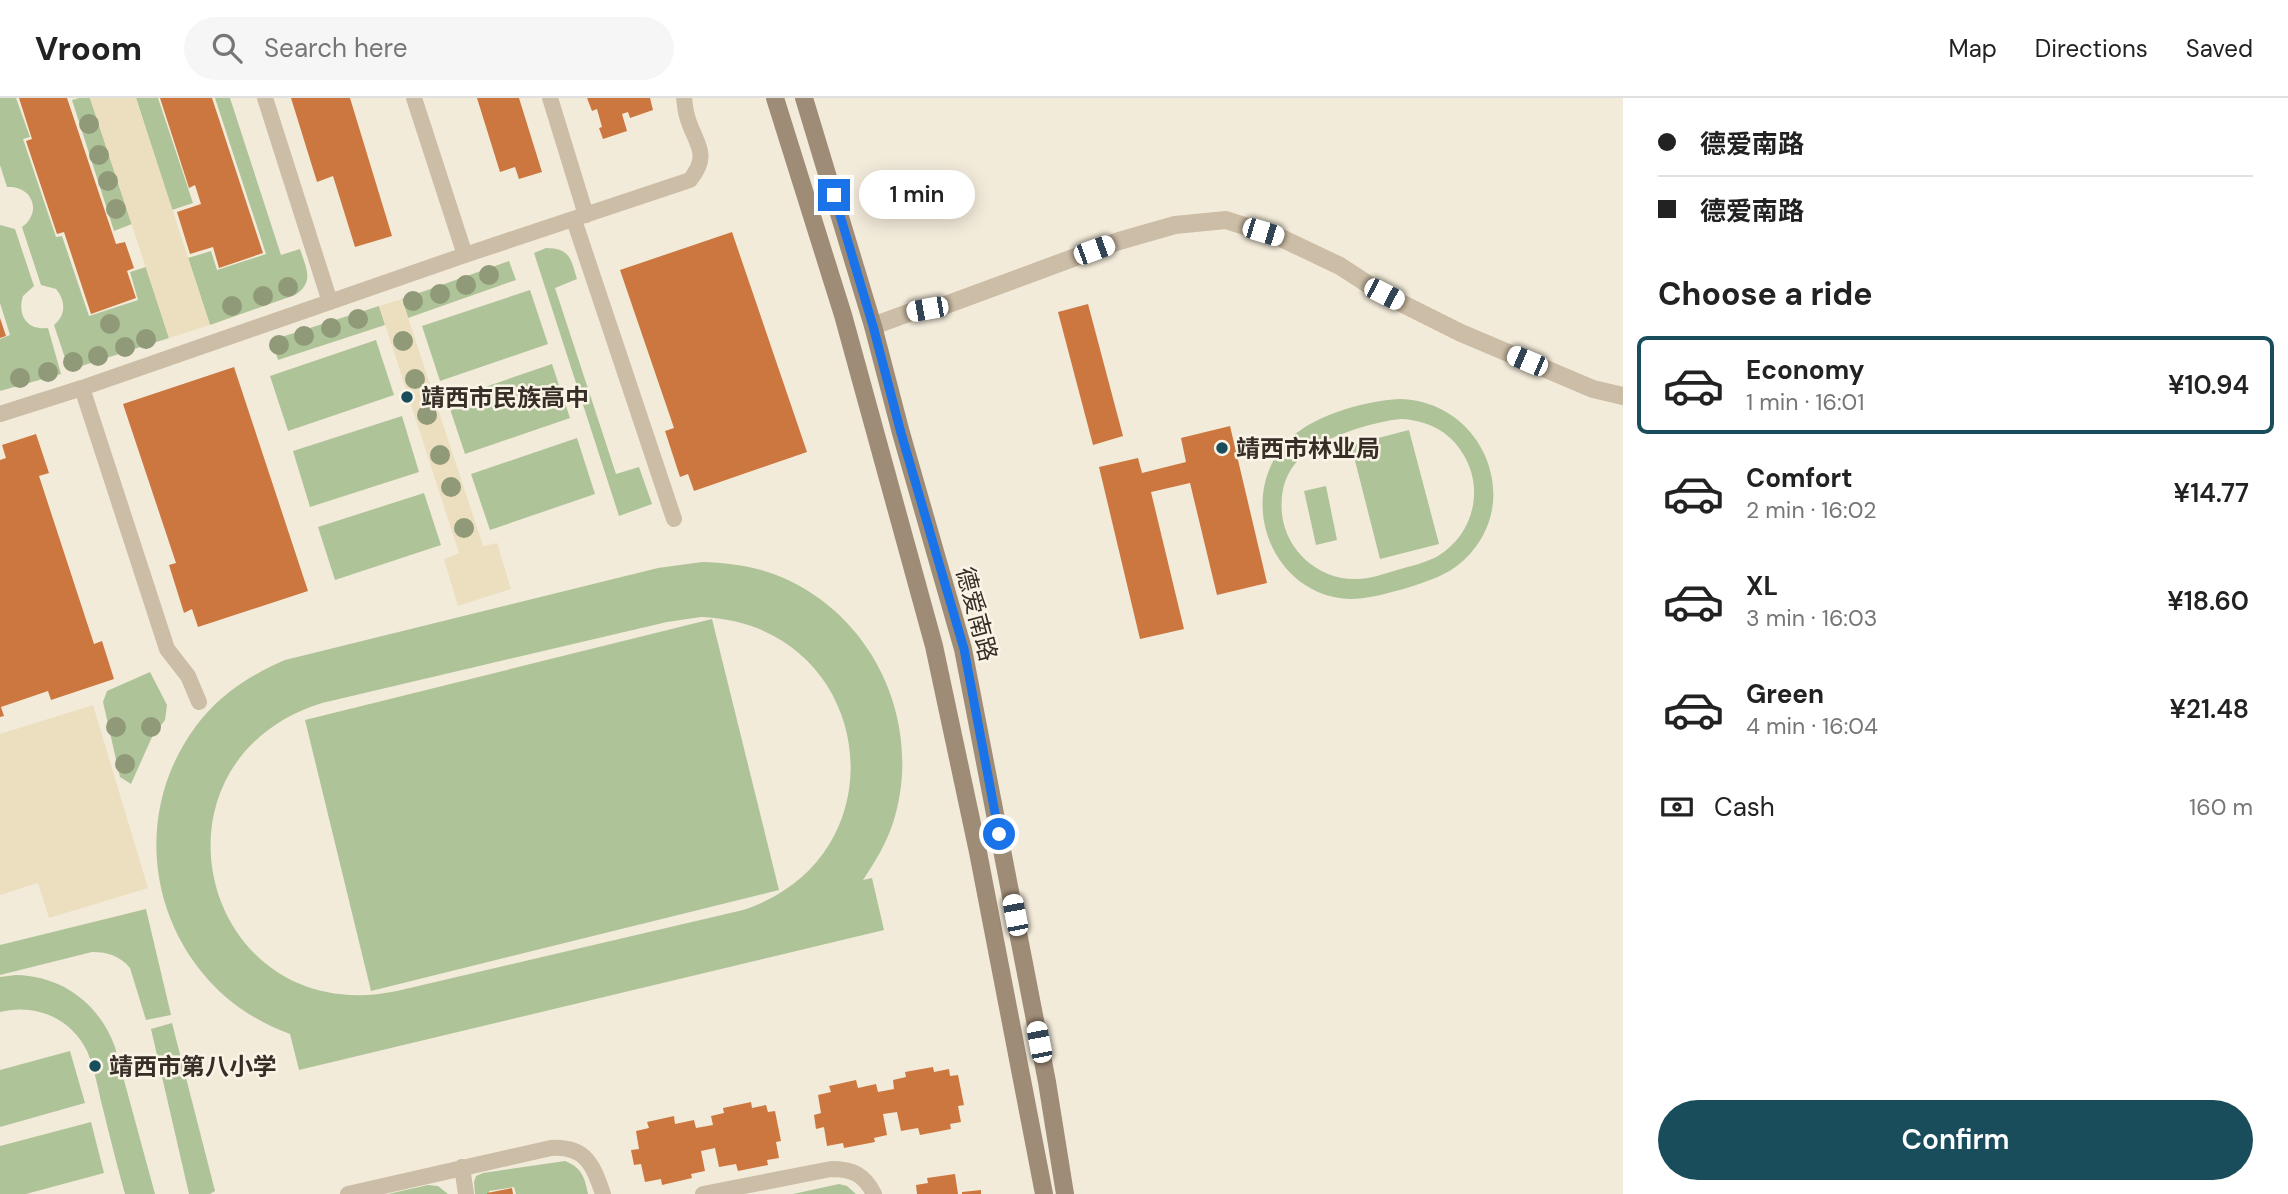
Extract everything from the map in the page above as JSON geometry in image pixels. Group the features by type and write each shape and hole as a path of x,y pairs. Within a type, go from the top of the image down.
{"main road":[{"path":"775,98 843,315 934,646 978,852 1044,1194"},
{"name":"德爱南路","path":"804,98 873,326 964,649 1066,1194"}],"street":[{"path":"873,326 911,312 943,306 1119,241 1175,225 1226,220 1281,238 1316,254 1384,294 1461,333 1593,389 1623,396"}],"lane":[{"path":"265,98 330,302"},
{"path":"414,98 465,254"},
{"path":"550,98 580,218 674,519"},
{"path":"0,414 465,254 690,180 698,170 702,154 687,116 684,98"},
{"path":"82,388 167,649 188,676 199,702"},
{"path":"348,1194 462,1167 567,1147 592,1163 603,1194"},
{"path":"462,1167 466,1194"},
{"path":"704,1194 738,1191 831,1169 846,1169 859,1174 874,1194"}],"green space":[{"path":"0,98 16,98 30,137 23,139 56,237 62,236 89,316 138,300 130,272 146,267 169,338 69,370 54,325 63,312 62,298 56,289 41,285 22,227 32,214 32,201 23,190 7,187 0,165"},
{"path":"90,98 132,224 114,231 72,100"},
{"path":"136,98 158,98 193,203 172,210"},
{"path":"215,98 230,98 281,255 300,249 307,280 295,295 210,325 188,258 211,251 217,270 266,254"},
{"path":"0,225 15,229 34,286 23,296 21,303 25,320 34,327 48,328 61,374 0,391 0,339 10,335 0,303"},
{"path":"546,248 565,253 575,272 577,279 555,288 616,474 639,467 652,504 619,516 534,253"},
{"path":"509,261 516,280 408,318 402,299"},
{"path":"530,290 548,344 440,381 422,326"},
{"path":"379,306 385,325 278,360 272,340"},
{"path":"376,340 394,395 288,431 270,376"},
{"path":"552,364 570,418 465,454 447,400"},
{"path":"1400,399 1429,404 1454,417 1473,436 1486,458 1493,484 1492,511 1482,537 1464,560 1444,574 1407,588 1371,597 1350,599 1323,594 1300,582 1283,564 1270,542 1263,518 1263,493 1270,468 1284,445 1307,426 1337,412","holes":["1410,420 1428,424 1444,433 1458,446 1470,468 1474,496 1472,510 1460,536 1438,556 1372,577 1342,578 1317,569 1297,551 1285,527 1282,495 1293,467 1302,456 1328,440 1385,421"]},
{"path":"402,416 419,472 310,507 293,451"},
{"path":"1409,430 1439,544 1380,559 1351,445"},
{"path":"577,438 595,494 490,530 471,474"},
{"path":"1326,486 1337,540 1316,545 1304,491"},
{"path":"424,493 441,545 335,580 318,527"},
{"path":"702,562 769,572 821,600 848,624 870,652 886,683 897,716 902,752 901,787 893,823 880,853 863,880 872,878 884,930 299,1070 290,1034 246,1012 211,982 184,946 165,904 157,859 159,814 172,769 196,726 236,687 285,660 658,568","holes":["701,617 760,629 804,658 834,698 849,746 848,795 831,842 796,882 743,910 397,991 330,993 276,972 238,933 216,884 211,831 227,779 263,734 322,703 667,622"]},
{"path":"712,619 779,890 371,991 305,720"},
{"path":"150,672 167,705 165,720 152,737 131,784 120,777 103,702 107,691"},
{"path":"146,909 171,1015 146,1020 130,968 122,960 108,954 92,952 0,975 0,945"},
{"path":"16,975 49,980 77,995 89,1005 108,1031 115,1047 155,1194 125,1194 92,1065 80,1039 62,1022 51,1016 26,1010 0,1012 0,977"},
{"path":"172,1023 215,1191 210,1194 189,1194 151,1029"},
{"path":"70,1051 85,1103 0,1127 0,1070"},
{"path":"91,1122 104,1173 26,1194 0,1194 0,1146"},
{"path":"565,1161 581,1173 588,1194 516,1194 514,1187 489,1191 489,1194 475,1194 476,1176 483,1173"},
{"path":"839,1184 847,1186 856,1194 793,1194"},
{"path":"428,1185 438,1186 448,1194 388,1194"}],"shaded area":[{"path":"90,98 136,98 210,325 169,338"},
{"path":"402,299 483,546 497,543 511,589 458,606 444,559 459,553 379,306"},
{"path":"93,705 148,888 49,918 38,883 0,895 0,734"}],"building":[{"path":"19,98 67,98 116,244 125,242 134,268 127,271 136,298 91,314 64,232 57,234 26,141 32,139"},
{"path":"160,98 212,98 263,253 219,268 213,247 190,254 177,212 201,204 195,185 189,188"},
{"path":"291,98 350,98 392,236 355,247 333,176 317,182"},
{"path":"477,98 519,98 542,172 519,179 515,167 500,172"},
{"path":"587,98 650,98 653,110 630,118 628,112 622,114 627,131 603,139 597,109 592,111"},
{"path":"732,232 807,452 694,491 688,474 680,477 665,431 674,428 620,270"},
{"path":"1088,304 1123,436 1093,445 1058,312"},
{"path":"0,318 6,336 0,338"},
{"path":"234,367 308,591 198,627 192,609 184,613 169,565 176,563 123,404"},
{"path":"1230,426 1267,583 1217,595 1190,483 1151,492 1184,629 1140,639 1099,467 1138,458 1142,473 1186,462 1181,438"},
{"path":"36,434 49,473 39,476 94,644 102,641 114,679 51,700 48,691 1,707 4,716 0,717 0,460 6,458 2,445"},
{"path":"933,1067 934,1072 949,1069 950,1076 958,1075 964,1105 958,1106 961,1122 950,1124 951,1129 920,1135 918,1128 901,1131 897,1112 883,1114 887,1135 874,1138 875,1142 844,1148 843,1143 827,1146 824,1127 816,1129 814,1115 821,1113 818,1095 831,1092 829,1086 856,1080 858,1088 876,1084 878,1092 894,1089 893,1080 906,1077 905,1072"},
{"path":"751,1102 752,1108 766,1105 768,1112 775,1111 781,1141 776,1142 779,1158 767,1160 768,1165 738,1171 736,1164 719,1167 715,1148 701,1151 705,1171 691,1174 692,1178 662,1185 661,1179 645,1182 641,1164 634,1165 631,1150 639,1149 636,1131 649,1128 647,1122 674,1116 675,1124 694,1120 696,1128 713,1125 711,1116 724,1113 723,1108"},
{"path":"955,1174 958,1194 917,1194 916,1185 928,1183 927,1178"},
{"path":"512,1188 513,1194 487,1194 487,1193"},
{"path":"981,1190 981,1194 962,1194 962,1192"}],"place":[{"name":"靖西市民族高中","path":"407,397"},
{"name":"靖西市林业局","path":"1222,448"},
{"name":"靖西市第八小学","path":"95,1066"}],"route":[{"path":"834,195 964,649 999,834"}]}
